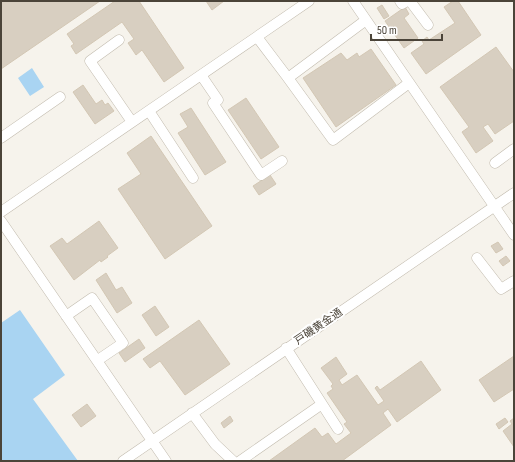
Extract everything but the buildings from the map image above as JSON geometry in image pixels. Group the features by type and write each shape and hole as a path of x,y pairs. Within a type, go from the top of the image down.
{"street":[{"path":"1,212 310,1"},
{"path":"353,1 514,235"},
{"path":"400,1 402,4 407,1"},
{"path":"410,1 428,24"},
{"path":"288,78 366,20"},
{"path":"257,37 333,140 409,83"},
{"path":"119,40 90,61 132,122"},
{"path":"201,75 218,100 213,103 261,175 282,161"},
{"path":"1,138 60,97"},
{"path":"148,111 193,178"},
{"path":"495,163 514,150"},
{"name":"戸磯黄金通","path":"123,461 514,193"},
{"path":"1,222 98,360 166,461"},
{"path":"478,258 501,289 514,281"},
{"path":"66,316 92,298 123,343 98,360"},
{"path":"286,348 338,429"},
{"path":"240,461 322,404"},
{"path":"192,413 215,444 232,461"}],"water":[{"path":"32,68 44,87 30,96 18,78"},
{"path":"20,310 65,375 33,399 78,461 1,461 1,323"}]}
